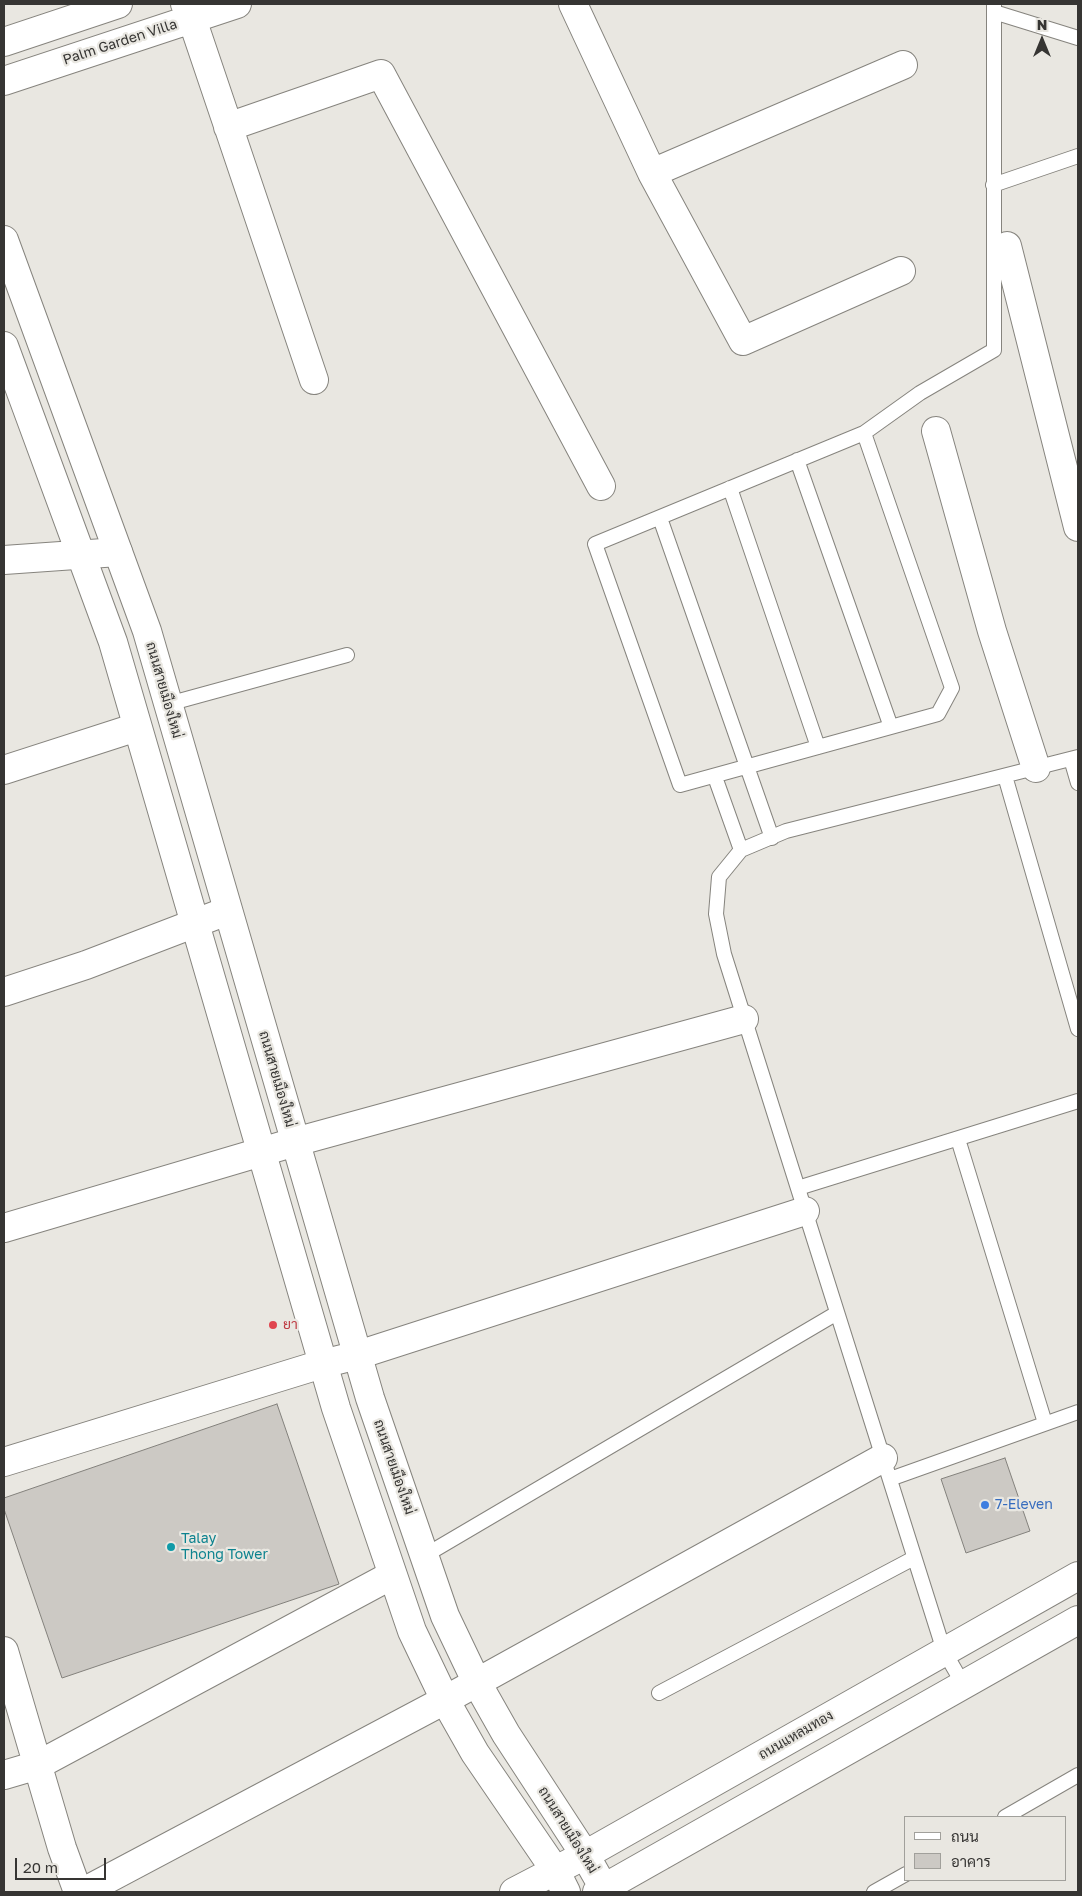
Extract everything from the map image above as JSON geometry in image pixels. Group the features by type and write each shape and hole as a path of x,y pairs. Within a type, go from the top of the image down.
{"street":[{"path":"4,42 65,12 118,4"},
{"name":"Palm Garden Villa","path":"4,81 188,12 237,4"},
{"path":"573,4 652,173 743,341 901,271"},
{"path":"188,12 314,380"},
{"path":"652,173 903,65"},
{"path":"228,127 381,74 601,486"},
{"name":"ถนนสายเมืองใหม่","path":"4,240 147,631 370,1398 445,1616 476,1681 506,1734 586,1855 602,1891"},
{"path":"1007,246 1073,488 1078,527"},
{"path":"4,346 113,642 322,1364 412,1631 445,1700 475,1753 561,1881"},
{"path":"936,431 992,631 1036,768"},
{"path":"4,560 118,552"},
{"path":"4,770 137,727"},
{"path":"4,992 86,965 227,911"},
{"path":"4,1228 295,1142 744,1019"},
{"path":"4,1462 322,1364 358,1355 801,1199"},
{"path":"83,1892 445,1700 476,1681 886,1469"},
{"path":"4,1775 38,1765 392,1575"},
{"name":"ถนนแหลมทอง","path":"514,1892 561,1881 586,1855 1078,1576"},
{"path":"602,1891 1078,1620"},
{"path":"4,1651 62,1848 78,1892"}],"lane":[{"path":"864,433 952,688 938,714 680,786 595,544 864,433 920,393 994,350 994,8 1078,38"},
{"path":"993,185 1078,156"},
{"path":"797,460 891,727"},
{"path":"730,488 818,747"},
{"path":"660,518 772,838"},
{"path":"168,704 347,655"},
{"path":"963,1684 944,1651 724,954 716,914 719,877 741,850 786,831 1075,758 1078,783"},
{"path":"1005,776 1078,1029"},
{"path":"716,777 741,850"},
{"path":"801,1199 958,1139 1078,1101"},
{"path":"958,1139 1046,1423"},
{"path":"424,1556 837,1313"},
{"path":"886,1469 1078,1412"},
{"path":"659,1693 914,1558"},
{"path":"1007,1816 1078,1775"},
{"path":"874,1892 904,1875"}],"building":[{"name":"Talay Thong Tower","path":"277,1404 339,1584 62,1678 4,1509 4,1498"},
{"name":"7-Eleven","path":"1005,1458 1030,1531 966,1553 941,1479"}],"place":[{"name":"ยา","path":"273,1325"},
{"name":"7-Eleven","path":"985,1505"},
{"name":"Talay Thong Tower","path":"171,1547"}]}
